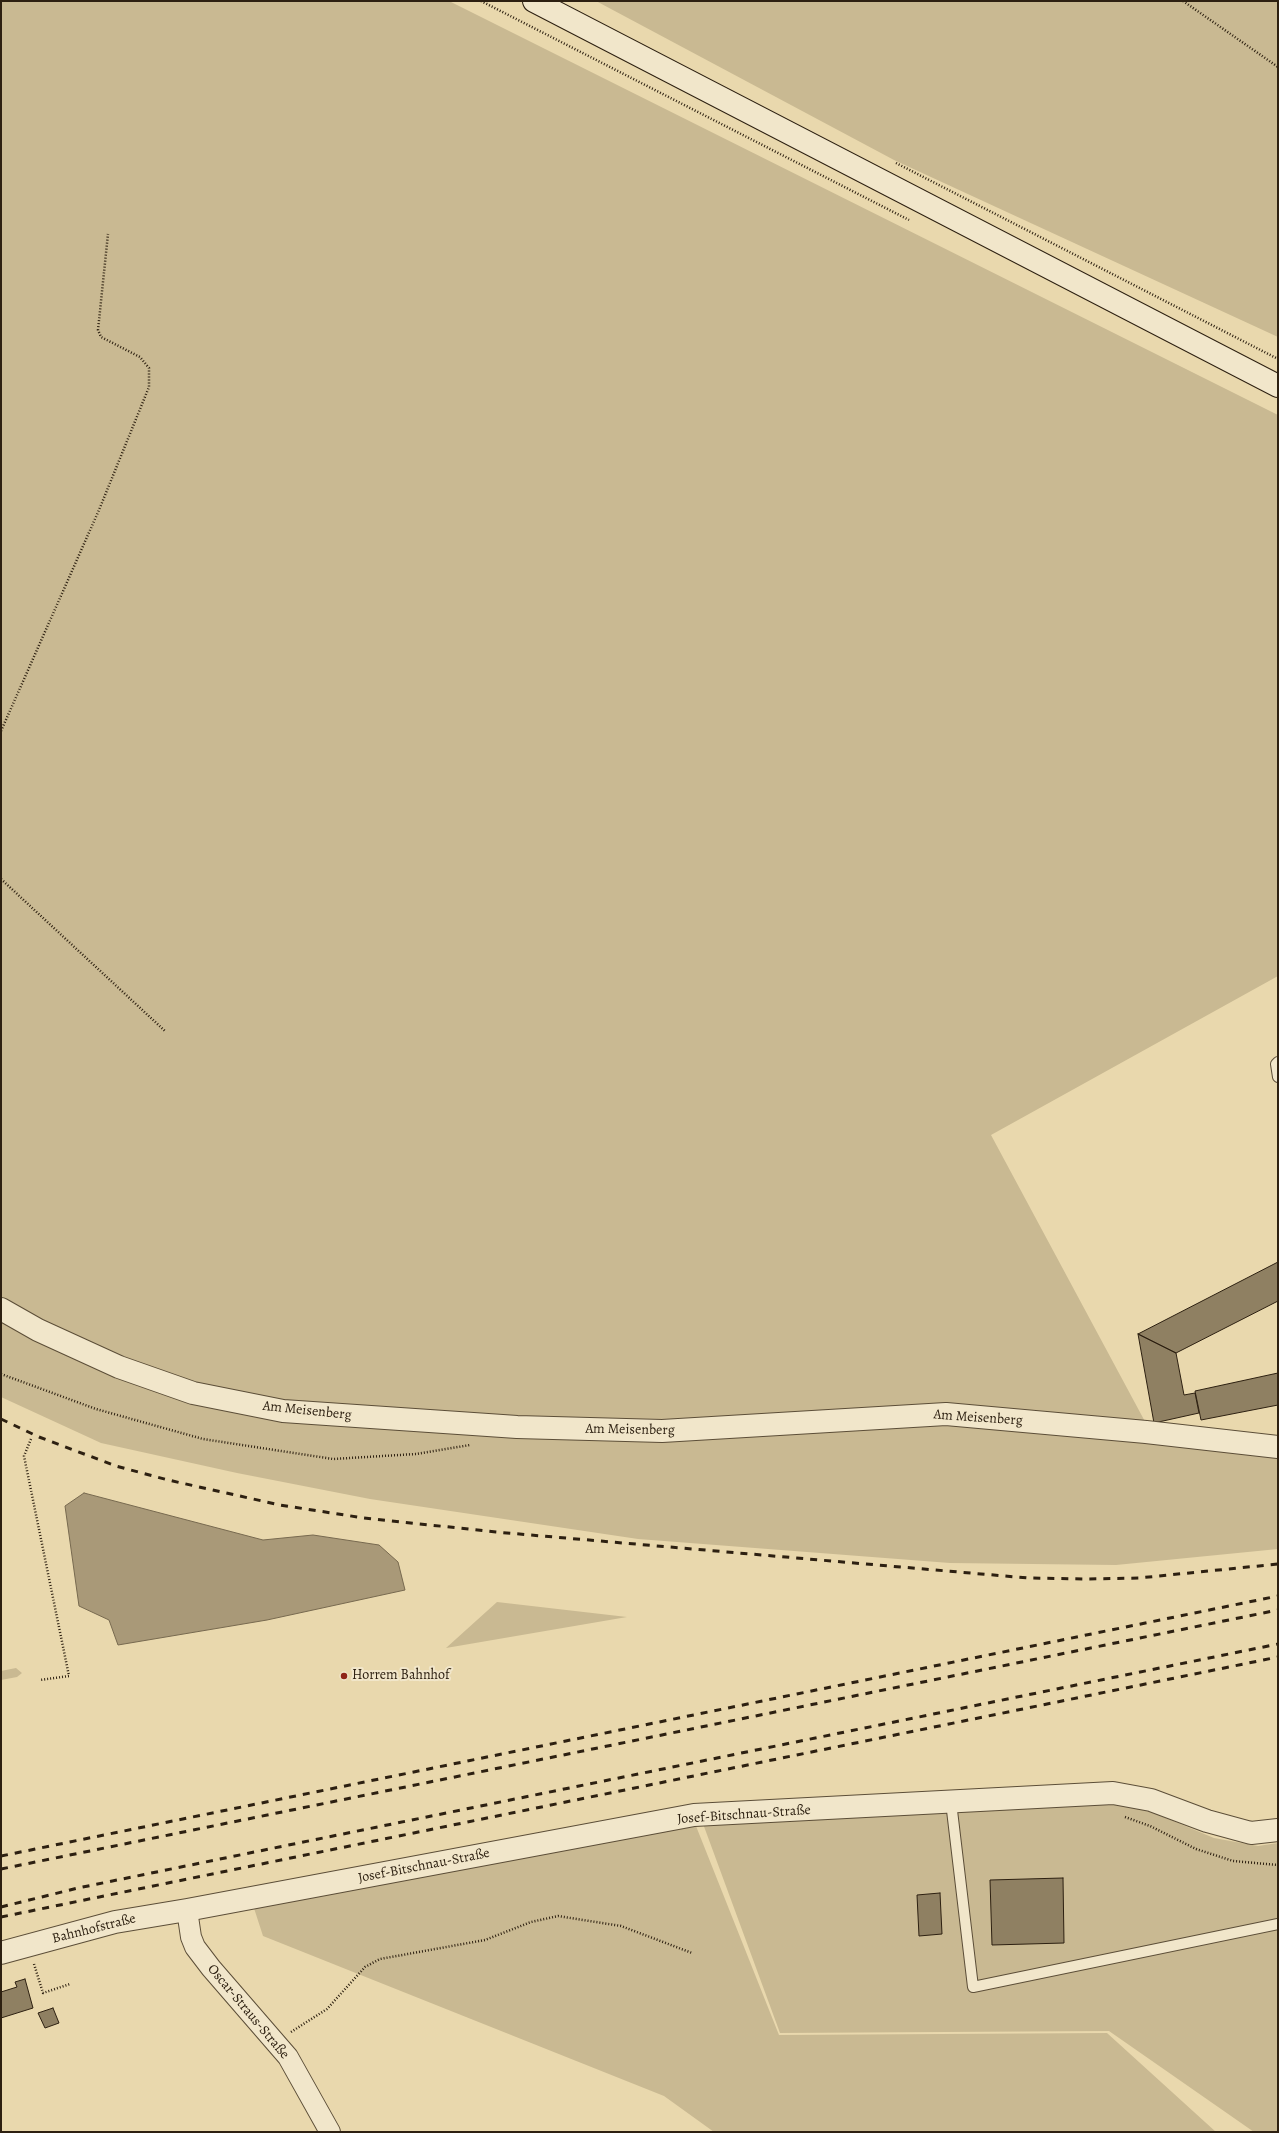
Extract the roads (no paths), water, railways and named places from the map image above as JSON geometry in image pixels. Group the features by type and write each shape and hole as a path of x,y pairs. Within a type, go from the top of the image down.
{"street":[{"path":"534,1 1278,386"},
{"name":"Am Meisenberg","path":"1,1309 38,1330 119,1368 193,1393 283,1411 517,1427 662,1432 946,1414 1146,1432 1278,1448"},
{"name":"Josef-Bitschnau-Straße","path":"187,1910 694,1815 1113,1793 1151,1800 1206,1821 1251,1833 1278,1830"},
{"name":"Bahnhofstraße","path":"1,1952 115,1922 187,1910"},
{"name":"Oscar-Straus-Straße","path":"187,1910 191,1937 195,1947 211,1968 288,2057 330,2132"}],"lane":[{"path":"1278,1062 1276,1064 1278,1077"},
{"path":"951,1802 972,1987 1278,1924"}],"railway":[{"path":"1,1419 39,1437 116,1466 168,1480 280,1505 364,1518 496,1532 1028,1578 1139,1578 1278,1564"},
{"path":"1,1856 1278,1596"},
{"path":"1,1869 1278,1610"},
{"path":"1,1907 78,1888 1278,1644"},
{"path":"1,1917 1278,1657"}],"place":[{"name":"Horrem Bahnhof","path":"344,1676"}]}
